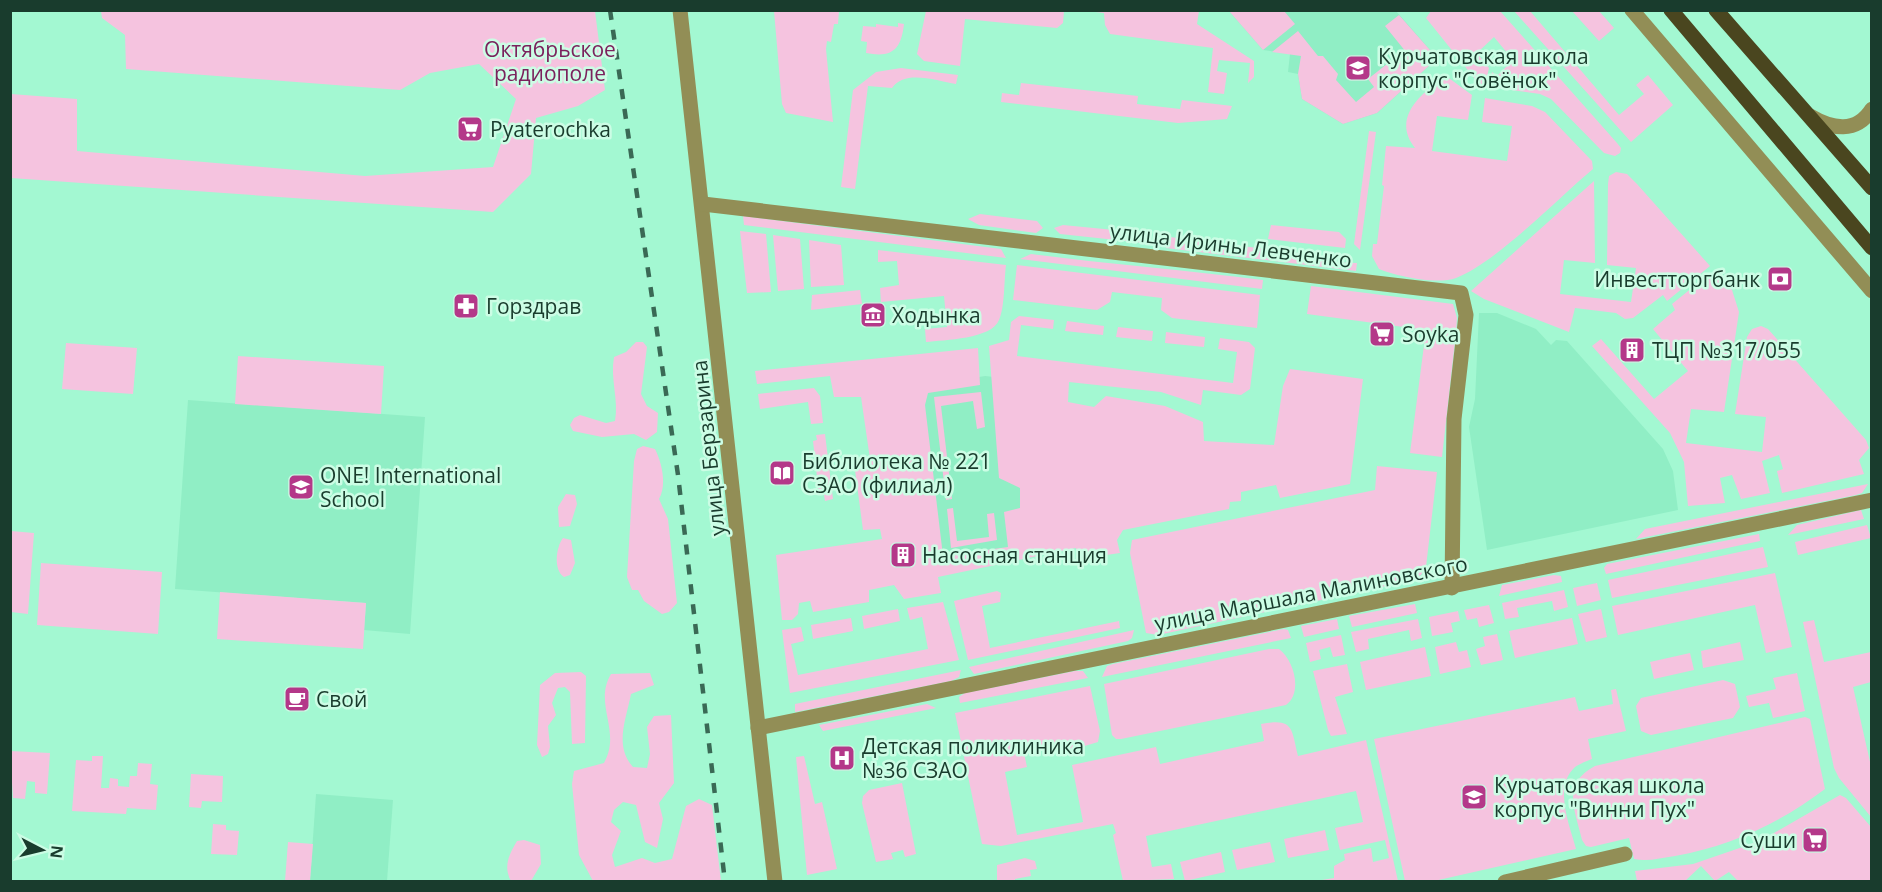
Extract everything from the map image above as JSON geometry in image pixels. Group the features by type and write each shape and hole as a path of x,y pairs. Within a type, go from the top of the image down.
{"main road":[{"path":"1671,10 1872,248"},
{"path":"1716,10 1872,188"}],"street":[{"name":"улица Берзарина","path":"680,10 703,204 775,882"},
{"path":"1632,10 1872,291"},
{"path":"1808,115 1826,125 1852,127 1863,121 1872,109"},
{"name":"улица Ирины Левченко","path":"703,204 1461,293 1466,315 1454,419 1452,588"},
{"name":"улица Маршала Малиновского","path":"758,728 1157,644 1452,588 1759,521 1872,500"},
{"path":"1505,882 1625,855"}],"shaded area":[{"name":"Курчатовская школа корпус \"Совёнок\"","path":"1229,11 1396,11 1430,50 1431,64 1377,113 1343,124 1302,99 1298,74 1288,72 1290,54 1263,50"},
{"path":"1479,313 1497,313 1536,329 1551,345 1556,340 1567,341 1663,449 1673,471 1678,510 1487,550 1469,427 1475,399"},
{"path":"985,376 1053,383 1073,544 913,567 861,397"},
{"name":"ONE! International School","path":"188,400 425,417 410,634 364,630 366,603 175,589"},
{"path":"316,794 393,800 387,881 310,881"}],"green space":[{"path":"926,10 1064,11 1063,23 1057,28 965,19 960,66 924,61 917,54"},
{"name":"Октябрьское радиополе","path":"101,11 595,11 605,90 578,106 536,118 531,174 493,212 11,178 11,94 77,99 77,151 365,176 493,167 516,99 479,64 430,73 400,90 126,69 125,35 102,18"},
{"path":"774,11 839,11 838,24 834,24 831,42 827,41 826,49 833,122 786,113 782,104"},
{"path":"1087,11 1199,11 1197,24 1254,61 1254,77 1248,83 1250,63 1219,60 1217,71 1227,73 1224,94 1208,92 1213,48 1110,34 1105,25 1104,13"},
{"path":"1229,11 1284,11 1295,24 1263,50"},
{"path":"1431,11 1500,11 1617,143 1621,148 1620,153 1615,156 1604,153 1551,99 1540,94 1489,87 1492,72 1497,76 1513,60 1494,37 1477,53 1489,68 1485,86 1479,84 1426,18"},
{"path":"1514,11 1530,11 1619,115 1644,94 1636,85 1648,75 1673,105 1631,142"},
{"path":"1572,11 1599,11 1614,28 1599,41"},
{"path":"1399,15 1430,50 1431,64 1377,113 1343,124 1302,99 1298,74 1301,56 1272,52 1298,31 1318,56 1323,56 1338,74 1336,80 1356,102 1374,87 1368,79 1387,64 1391,68 1406,52 1385,26"},
{"path":"898,23 904,24 903,33 894,50 882,54 866,53 867,42 861,41 863,26 876,27 876,24 898,27"},
{"path":"901,68 958,75 956,84 913,78 898,82 892,88 868,86 855,189 841,187 853,90 876,72"},
{"path":"1446,76 1472,95 1468,120 1437,116 1432,151 1507,161 1512,126 1482,122 1485,98 1532,106 1545,112 1592,161 1593,169 1490,258 1456,278 1438,281 1406,277 1379,269 1372,256 1373,244 1377,244 1386,146 1415,148 1408,137 1406,126 1412,107 1427,90"},
{"path":"1021,83 1138,96 1137,104 1180,109 1182,100 1232,106 1227,119 1178,123 1001,102 1002,93 1019,95"},
{"path":"1369,131 1376,132 1360,250 1354,244"},
{"path":"1616,172 1627,174 1637,184 1710,266 1667,301 1663,295 1633,318 1625,319 1616,313 1575,308 1569,332 1484,299 1471,291 1594,181 1595,263 1564,260 1560,294 1631,302 1636,268 1607,265 1608,184 1609,176"},
{"path":"980,214 1037,221 1043,228 1036,233 979,225 968,219"},
{"path":"743,216 1001,249 1006,258 744,225"},
{"path":"1063,225 1145,233 1151,240 1144,243 1060,234 1054,228"},
{"path":"1271,225 1339,232 1346,239 1345,248 1268,239"},
{"path":"740,231 766,234 771,292 747,293"},
{"path":"773,235 800,239 804,289 778,291"},
{"path":"1164,238 1315,255 1327,262 1357,263 1356,271 1166,248"},
{"path":"809,240 841,245 844,285 811,287"},
{"path":"878,250 1006,265 999,320 995,326 978,335 926,342 925,329 947,327 944,296 881,302 880,288 899,285 897,261 878,262"},
{"path":"1031,254 1263,280 1262,289 1020,259"},
{"path":"1017,265 1260,295 1257,328 1172,318 1161,310 1162,298 1112,292 1110,302 1097,310 1013,300"},
{"path":"1717,273 1732,290 1739,312 1724,412 1691,409 1686,443 1762,452 1766,417 1735,414 1747,337 1752,329 1761,326 1768,329 1866,440 1869,448 1859,460 1864,474 1782,493 1777,471 1783,469 1779,455 1762,461 1770,493 1741,499 1732,475 1720,478 1725,503 1688,506 1684,462 1670,433 1592,346 1601,339 1654,399 1688,371 1653,329 1675,310 1672,304 1708,275 1711,277"},
{"path":"1311,286 1453,304 1457,318 1456,332 1442,457 1410,453 1426,330 1307,314"},
{"path":"860,290 862,304 811,310 812,295"},
{"path":"1019,316 1054,320 1053,329 1021,325 1017,356 1233,383 1237,352 1218,349 1220,338 1249,342 1255,348 1250,389 1241,395 1203,390 1201,405 1161,392 1069,382 1068,402 1094,407 1106,396 1165,406 1203,422 1204,441 1274,445 1283,386 1290,369 1363,379 1350,484 1280,498 1276,485 1241,492 1241,501 1230,502 1229,509 1123,530 1117,540 1120,553 1078,559 1076,548 938,577 941,593 904,599 894,585 869,590 869,602 813,612 810,601 799,603 798,614 792,620 782,620 776,555 882,539 880,529 863,530 855,470 871,466 861,397 834,397 830,376 757,384 755,371 978,348 980,385 928,393 925,405 943,556 1008,547 1004,512 1020,508 1020,488 999,478 989,346 1009,340 1011,322"},
{"path":"1067,321 1104,326 1103,335 1065,331"},
{"path":"1118,327 1153,331 1152,341 1116,337"},
{"path":"1166,332 1205,337 1204,347 1165,343"},
{"path":"636,342 643,342 647,347 641,394 647,406 658,413 657,432 646,440 634,434 602,437 573,431 570,425 574,418 580,415 606,423 615,421 614,357 626,352"},
{"path":"66,343 137,348 133,394 62,389"},
{"path":"238,356 384,366 381,414 235,404"},
{"path":"814,388 820,396 823,423 811,424 808,402 760,409 758,394"},
{"path":"981,392 985,427 977,429 973,401 941,406 952,499 946,500 934,397"},
{"path":"825,434 833,499 825,501 824,495 819,495 813,441 817,440 816,435"},
{"path":"643,446 655,449 663,474 663,487 659,499 668,519 677,603 669,612 662,614 644,601 638,590 632,590 627,577 634,461 637,449"},
{"path":"1377,466 1437,472 1426,567 1421,575 1410,581 1158,635 1146,633 1130,553 1132,540 1375,490"},
{"path":"1868,484 1862,493 1856,495 1636,539 1645,529"},
{"path":"566,494 575,495 577,504 570,526 559,527 558,507"},
{"path":"953,508 957,541 989,537 987,514 994,513 997,540 951,548 947,509"},
{"path":"1861,510 1864,519 1788,535 1797,525"},
{"path":"1867,525 1871,538 1798,555 1795,542"},
{"path":"11,531 34,533 28,614 11,612"},
{"path":"1759,534 1760,541 1606,574 1604,568 1607,564"},
{"path":"563,538 571,540 575,563 570,575 564,577 557,564 559,547"},
{"path":"1763,547 1768,567 1612,598 1608,580"},
{"path":"41,563 162,572 158,634 37,625"},
{"path":"1775,573 1792,647 1766,653 1755,605 1618,635 1612,606"},
{"path":"1554,575 1561,576 1562,582 1499,596 1502,585"},
{"path":"1597,583 1601,600 1577,606 1573,588"},
{"path":"1564,590 1568,607 1554,611 1552,601 1517,608 1519,617 1505,619 1502,603"},
{"path":"997,591 1001,593 1000,602 982,606 990,648 1119,621 1120,628 968,660 954,601"},
{"path":"220,592 366,603 363,649 217,639"},
{"path":"943,602 959,660 790,693 782,630 801,627 804,641 791,644 798,675 928,649 922,617 910,620 907,608"},
{"path":"1415,604 1417,613 1352,627 1349,616"},
{"path":"1489,605 1494,623 1479,627 1477,618 1467,620 1464,610"},
{"path":"898,609 900,621 864,629 862,616"},
{"path":"1601,609 1607,637 1586,642 1578,614"},
{"path":"1458,611 1460,621 1451,623 1453,632 1432,636 1429,617"},
{"path":"851,618 853,631 813,639 811,625"},
{"path":"1572,618 1578,644 1515,658 1509,631"},
{"path":"1337,619 1339,629 1304,637 1301,626"},
{"path":"1418,619 1422,638 1411,641 1409,630 1368,639 1369,649 1356,652 1351,632"},
{"path":"1814,620 1824,662 1871,652 1871,682 1853,687 1871,766 1871,817 1839,778 1834,768 1803,622"},
{"path":"1134,630 1132,638 1128,641 974,674 969,667"},
{"path":"1288,630 1291,638 1102,677 1107,666 1113,664"},
{"path":"1497,634 1503,660 1481,665 1476,649 1485,646 1483,637"},
{"path":"1341,635 1345,655 1333,657 1330,647 1319,650 1321,659 1310,662 1306,643"},
{"path":"1456,642 1459,652 1467,650 1471,667 1440,674 1435,647"},
{"path":"1740,642 1744,660 1703,668 1701,651"},
{"path":"1425,647 1431,676 1366,690 1360,662"},
{"path":"1269,649 1279,649 1292,668 1294,693 1286,705 1121,739 1116,739 1112,735 1104,684"},
{"path":"1690,653 1694,670 1654,679 1650,662"},
{"path":"1347,664 1353,692 1335,697 1347,734 1331,736 1313,671"},
{"path":"961,670 959,677 951,681 795,712 795,704"},
{"path":"1083,671 1088,678 960,703 959,697 965,693"},
{"path":"581,672 586,676 585,743 572,744 570,692 565,687 558,688 552,703 556,715 548,726 550,747 548,754 542,757 537,745 540,685 555,673"},
{"path":"650,673 654,685 631,694 624,723 624,750 633,767 647,768 650,754 647,727 654,716 671,715 674,783 659,803 663,819 657,848 645,842 636,805 623,802 614,810 611,822 621,831 612,855 615,867 642,858 655,863 672,859 686,806 699,799 712,805 721,881 593,881 579,855 572,784 574,771 604,763 609,751 606,685 611,674"},
{"path":"1797,673 1805,711 1773,718 1769,703 1749,707 1746,696 1776,689 1773,678"},
{"path":"1723,680 1735,684 1740,707 1733,718 1651,735 1641,731 1636,706 1641,698"},
{"path":"1090,686 1100,731 1098,742 1068,751 1053,747 1024,753 1027,767 1005,772 1017,835 1083,822 1072,765 1156,747 1160,764 1264,741 1261,724 1280,723 1289,727 1292,732 1298,756 1366,740 1398,881 1316,881 1334,878 1334,866 1345,860 1344,854 1371,848 1373,862 1389,858 1385,840 1340,850 1335,828 1363,822 1356,791 1146,836 1152,867 1171,864 1174,879 1123,881 1113,835 1116,833 1113,824 1001,846 982,844 955,713"},
{"name":"Курчатовская школа корпус \"Винни Пух\"","path":"1616,689 1626,731 1588,739 1592,759 1575,767 1568,775 1565,785 1565,807 1576,849 1434,881 1405,881 1374,739 1575,697 1579,711 1613,704 1611,690"},
{"path":"927,704 936,708 823,731 819,725"},
{"path":"1805,717 1810,719 1825,789 1773,823 1696,852 1649,860 1634,859 1629,838 1591,847 1586,846 1582,840 1574,808 1574,789 1584,773 1595,766"},
{"path":"10,751 50,753 47,794 35,793 35,782 27,781 25,799 13,798"},
{"path":"92,756 103,756 101,788 109,788 110,778 118,779 118,786 129,787 130,776 137,776 138,763 152,764 150,784 158,785 156,810 127,808 126,814 72,811 76,760 92,761"},
{"path":"804,756 815,804 822,802 837,869 807,875 796,757"},
{"path":"191,774 223,776 222,802 202,801 201,808 189,807"},
{"path":"902,783 916,854 905,857 903,850 891,853 893,859 876,862 862,803 863,796 869,790"},
{"path":"1840,795 1846,798 1871,827 1871,881 1738,881 1729,872 1715,881 1701,866 1685,881 1637,881 1635,871 1693,864 1760,841"},
{"path":"213,824 226,825 226,830 239,831 237,855 211,854"},
{"path":"1325,830 1329,850 1288,858 1284,839"},
{"path":"524,840 540,845 541,864 531,881 511,881 507,871 509,856 517,841"},
{"path":"288,842 313,844 310,881 285,881"},
{"path":"1270,842 1275,862 1237,870 1232,850"},
{"path":"1221,852 1225,872 1185,881 1180,862"},
{"path":"1025,858 1035,861 1037,869 1030,870 1031,876 1015,879 1015,881 997,881 997,865"}],"railway":[{"path":"610,10 678,475 725,882"}],"place":[{"name":"Курчатовская школа корпус \"Совёнок\"","path":"1358,68"},
{"name":"Pyaterochka","path":"470,129"},
{"name":"Инвестторгбанк","path":"1780,279"},
{"name":"Горздрав","path":"466,306"},
{"name":"Ходынка","path":"873,315"},
{"name":"Soyka","path":"1382,334"},
{"name":"ТЦП №317/055","path":"1632,350"},
{"name":"Библиотека № 221 СЗАО (филиал)","path":"782,473"},
{"name":"ONE! International School","path":"301,487"},
{"name":"Насосная станция","path":"903,555"},
{"name":"Свой","path":"297,699"},
{"name":"Детская поликлиника №36 СЗАО","path":"842,758"},
{"name":"Курчатовская школа корпус \"Винни Пух\"","path":"1474,797"},
{"name":"Суши","path":"1815,840"}]}
